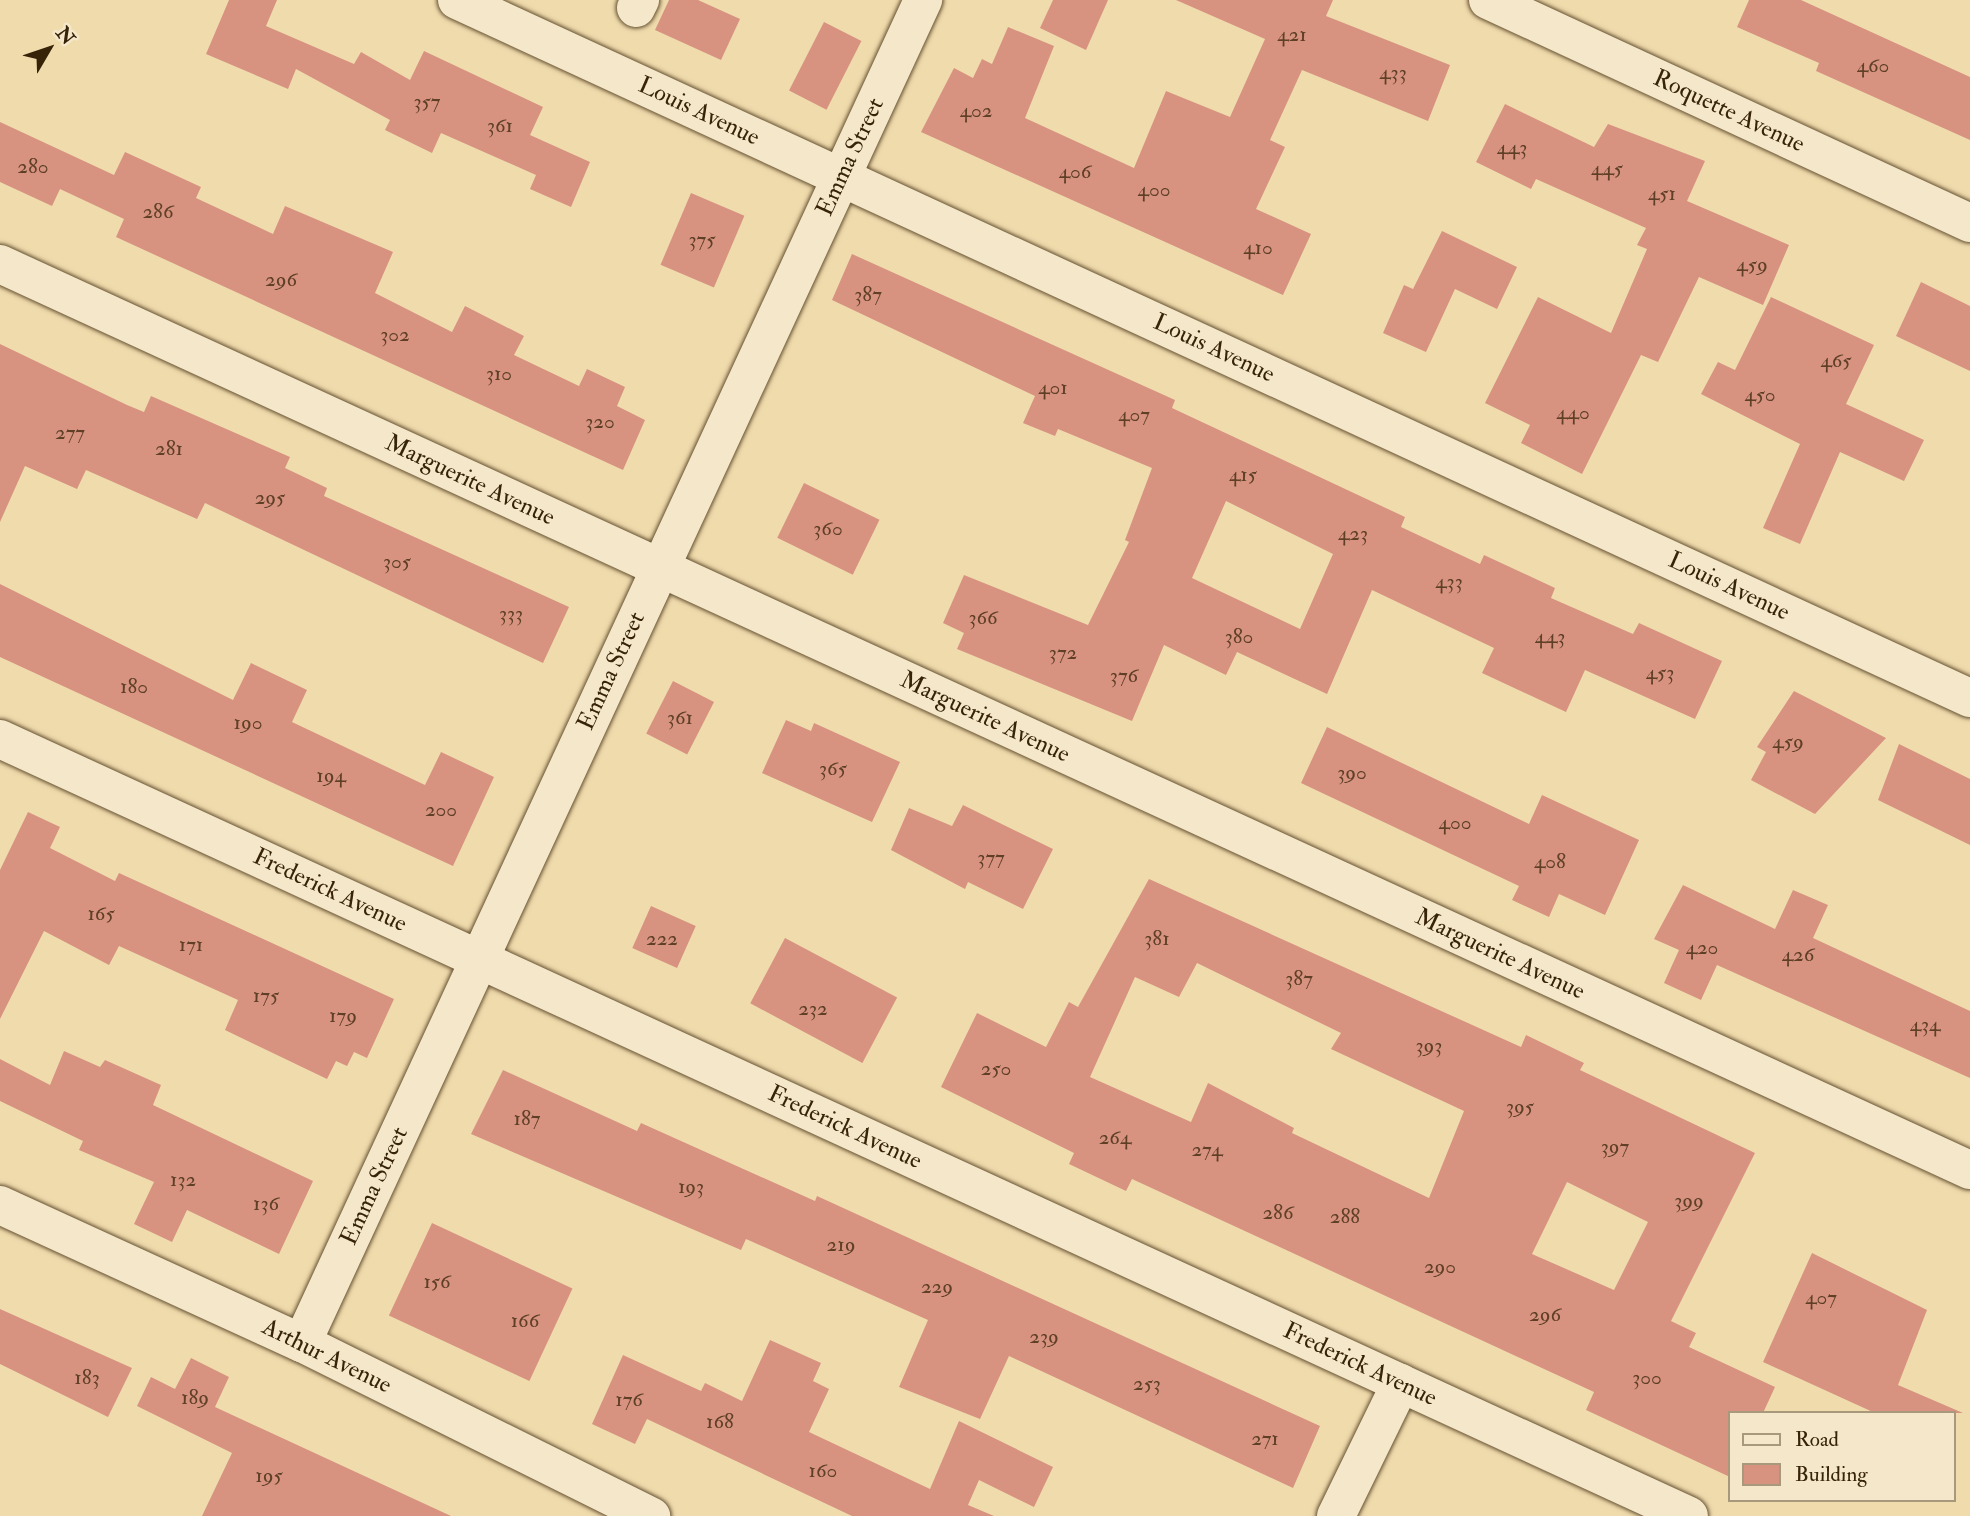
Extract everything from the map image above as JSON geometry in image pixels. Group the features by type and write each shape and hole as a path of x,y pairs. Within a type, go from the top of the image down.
{"street":[{"name":"Louis Avenue","path":"457,0 1970,698"},
{"name":"Emma Street","path":"302,1343 658,567 923,0"},
{"name":"Roquette Avenue","path":"1488,0 1970,223"},
{"name":"Marguerite Avenue","path":"0,264 1970,1170"},
{"name":"Frederick Avenue","path":"0,738 1689,1516"},
{"name":"Arthur Avenue","path":"0,1205 302,1343 651,1516"},
{"path":"1336,1516 1401,1382"}],"building":[{"path":"229,0 277,0 266,26 354,64 361,52 410,80 424,51 543,107 530,135 590,162 571,207 530,189 536,175 441,133 432,153 385,130 390,120 296,69 288,89 206,54"},
{"path":"669,0 698,0 740,19 721,60 655,30"},
{"path":"1053,0 1108,0 1086,50 1040,28"},
{"path":"1176,0 1333,0 1326,16 1450,65 1428,121 1302,70 1270,140 1285,147 1256,209 1311,234 1283,295 921,132 954,68 973,78 982,59 992,64 1008,27 1054,46 1025,118 1134,168 1166,91 1230,117 1265,39"},
{"path":"1749,0 1801,0 1970,77 1970,140 1816,71 1819,63 1737,27"},
{"path":"824,22 861,41 826,110 789,91"},
{"path":"1505,104 1594,147 1608,124 1705,161 1687,201 1789,245 1763,305 1699,277 1658,362 1641,355 1582,474 1521,443 1530,425 1485,403 1538,297 1611,333 1647,249 1637,245 1646,228 1536,179 1531,189 1476,162"},
{"path":"0,122 114,175 125,152 201,187 196,198 273,234 285,206 393,252 375,293 452,332 465,306 524,336 514,355 579,386 587,369 625,387 617,406 645,420 623,470 116,237 124,219 60,189 52,206 0,182"},
{"path":"691,193 744,216 714,287 661,265"},
{"path":"1442,231 1517,267 1497,309 1455,289 1426,352 1383,333 1404,285 1413,289"},
{"path":"852,254 1175,400 1172,408 1405,517 1401,527 1480,564 1484,555 1555,588 1551,598 1633,634 1639,623 1722,661 1695,719 1585,670 1566,712 1482,673 1494,648 1372,590 1327,694 1237,652 1226,675 1164,645 1132,721 957,649 964,633 943,623 964,575 1088,625 1129,542 1125,540 1152,468 1058,429 1055,436 1023,423 1035,396 832,300","holes":["1226,501 1333,554 1300,629 1192,578"]},
{"path":"1921,282 1970,306 1970,371 1896,336"},
{"path":"1771,297 1874,345 1846,404 1924,440 1904,481 1840,452 1800,544 1763,528 1800,444 1701,394 1718,362 1735,370"},
{"path":"0,344 144,412 151,396 290,457 285,468 327,488 324,496 569,607 543,663 205,503 197,519 86,470 77,489 25,466 0,522"},
{"path":"804,483 879,520 853,575 777,538"},
{"path":"0,584 233,700 251,663 307,690 292,722 425,785 441,752 494,777 453,866 0,657"},
{"path":"673,681 714,702 687,754 646,734"},
{"path":"1794,691 1886,738 1815,814 1751,780 1766,752 1757,747"},
{"path":"786,720 811,731 814,723 900,762 872,822 762,773"},
{"path":"1327,727 1529,824 1542,795 1639,840 1605,915 1559,894 1549,917 1512,900 1519,886 1301,783"},
{"path":"1899,744 1970,779 1970,845 1878,800"},
{"path":"963,805 1053,849 1023,909 968,882 965,889 891,850 909,808 952,826"},
{"path":"28,812 60,827 50,848 115,881 119,873 394,999 367,1058 354,1052 347,1066 336,1061 327,1079 225,1030 238,1000 119,946 109,965 44,931 0,1019 0,870"},
{"path":"1149,879 1521,1047 1526,1035 1584,1063 1580,1070 1755,1153 1671,1321 1696,1333 1689,1347 1775,1387 1764,1411 1728,1411 1728,1476 1586,1410 1594,1392 1132,1179 1126,1191 1069,1164 1074,1153 941,1087 977,1013 1046,1047 1069,1002 1078,1007","holes":["1197,963 1341,1033 1331,1049 1464,1111 1429,1198 1292,1133 1294,1128 1208,1083 1191,1122 1090,1077 1135,977 1179,997","1567,1182 1648,1222 1614,1290 1532,1254"]},
{"path":"1683,885 1775,929 1793,890 1828,905 1813,938 1970,1011 1970,1078 1717,965 1701,1000 1664,983 1679,950 1654,939"},
{"path":"651,906 696,926 677,968 632,948"},
{"path":"785,938 897,998 862,1063 750,1003"},
{"path":"64,1051 100,1067 105,1060 161,1085 153,1105 313,1181 279,1254 187,1210 172,1242 134,1224 154,1182 79,1150 83,1141 0,1101 0,1059 50,1085"},
{"path":"503,1070 637,1131 641,1123 815,1201 817,1196 1320,1426 1293,1488 1009,1356 980,1419 899,1387 928,1320 746,1239 741,1250 471,1134"},
{"path":"432,1223 572,1289 529,1381 389,1315"},
{"path":"1812,1253 1927,1310 1898,1385 1963,1413 1871,1411 1763,1362"},
{"path":"0,1309 132,1368 108,1417 0,1364"},
{"path":"770,1340 821,1363 813,1381 829,1389 809,1432 930,1489 959,1421 1053,1467 1034,1507 979,1480 968,1505 994,1516 852,1516 647,1419 635,1444 592,1424 623,1355 701,1391 705,1383 742,1401"},
{"path":"191,1358 229,1377 215,1407 451,1516 202,1516 232,1453 137,1406 151,1377 175,1389"}]}
